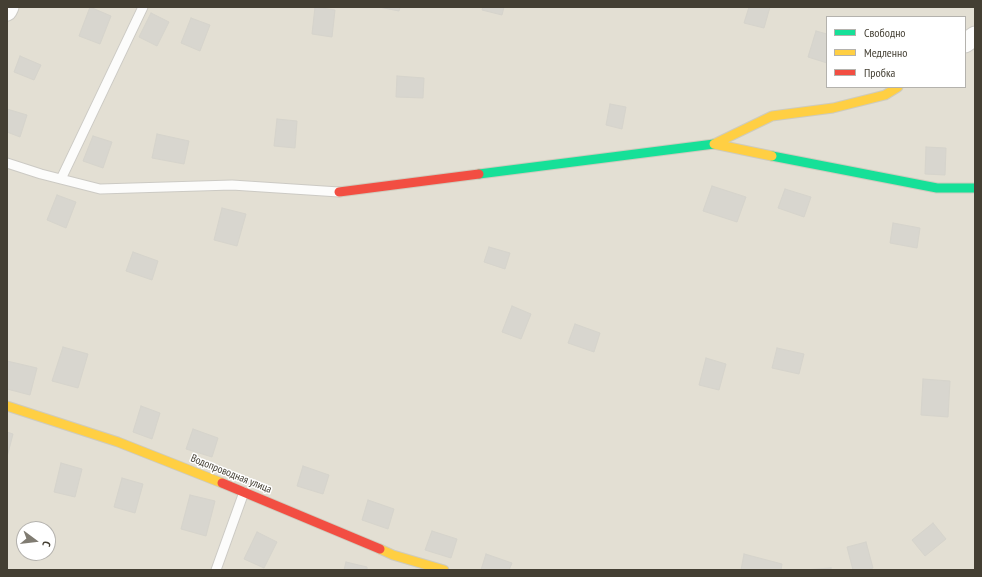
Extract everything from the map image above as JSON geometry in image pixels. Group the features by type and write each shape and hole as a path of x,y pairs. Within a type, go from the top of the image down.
{"street":[{"path":"7,11 9,7"},
{"path":"966,42 975,36"},
{"path":"339,192 714,144 772,116 833,108 885,95 896,88"},
{"path":"714,144 937,188 975,188"},
{"name":"Водопроводная улица","path":"7,406 118,442 244,492 393,555 444,570"}],"lane":[{"path":"61,179 143,7"},
{"path":"7,163 100,189 232,185 339,192"},
{"path":"216,570 244,492"}],"shaded area":[{"path":"7,7 975,7 975,570 7,570"}],"building":[{"path":"90,7 111,16 100,44 79,36"},
{"path":"315,7 335,10 332,37 312,34"},
{"path":"379,7 400,7 399,11"},
{"path":"483,7 504,7 502,15 482,10"},
{"path":"749,7 770,7 764,28 744,23"},
{"path":"151,13 169,22 157,46 139,37"},
{"path":"191,18 210,25 200,51 181,43"},
{"path":"816,31 826,34 826,63 808,57"},
{"path":"20,56 41,65 34,80 14,72"},
{"path":"397,76 424,78 423,98 396,97"},
{"path":"610,104 626,107 622,129 606,125"},
{"path":"7,109 27,115 20,137 7,132"},
{"path":"277,119 297,121 295,148 274,146"},
{"path":"157,134 189,141 184,164 152,158"},
{"path":"93,136 112,142 103,168 83,161"},
{"path":"926,147 946,148 945,175 925,174"},
{"path":"712,186 746,197 737,222 703,211"},
{"path":"785,189 811,197 804,217 778,208"},
{"path":"57,195 76,202 66,228 47,220"},
{"path":"222,208 246,214 237,246 214,240"},
{"path":"893,223 920,228 917,248 890,243"},
{"path":"489,247 510,253 505,269 484,262"},
{"path":"133,252 158,261 152,280 126,271"},
{"path":"512,306 531,314 521,339 502,332"},
{"path":"575,324 600,333 594,352 568,343"},
{"path":"63,347 88,354 78,388 52,381"},
{"path":"777,348 804,354 799,374 772,368"},
{"path":"706,358 726,364 719,390 699,385"},
{"path":"7,361 37,368 30,395 7,389"},
{"path":"923,379 950,381 948,417 921,415"},
{"path":"141,406 160,413 152,439 133,432"},
{"path":"193,429 218,438 212,457 186,449"},
{"path":"7,432 13,434 7,457"},
{"path":"61,463 82,469 75,497 54,492"},
{"path":"303,466 329,475 323,494 297,486"},
{"path":"122,478 143,484 135,513 114,507"},
{"path":"190,495 215,501 206,536 181,529"},
{"path":"368,500 394,509 388,529 362,520"},
{"path":"933,523 946,539 925,556 912,540"},
{"path":"432,531 457,539 451,558 425,550"},
{"path":"257,532 277,542 264,568 244,559"},
{"path":"866,542 873,568 867,570 853,570 847,547"},
{"path":"486,554 512,563 509,570 481,570"},
{"path":"744,554 782,564 781,570 741,570"},
{"path":"346,562 367,567 367,570 344,570"},
{"path":"831,568 831,570 804,570"}],"traffic: fast":[{"path":"479,174 714,144"},
{"path":"772,156 937,188 975,188"}],"traffic: slow":[{"path":"772,156 714,144 772,116 833,108 885,95 896,88"},
{"path":"7,406 118,442 222,483"},
{"path":"380,549 393,555 444,570"}],"traffic: jam":[{"path":"339,192 479,174"},
{"path":"222,483 380,549"}]}
